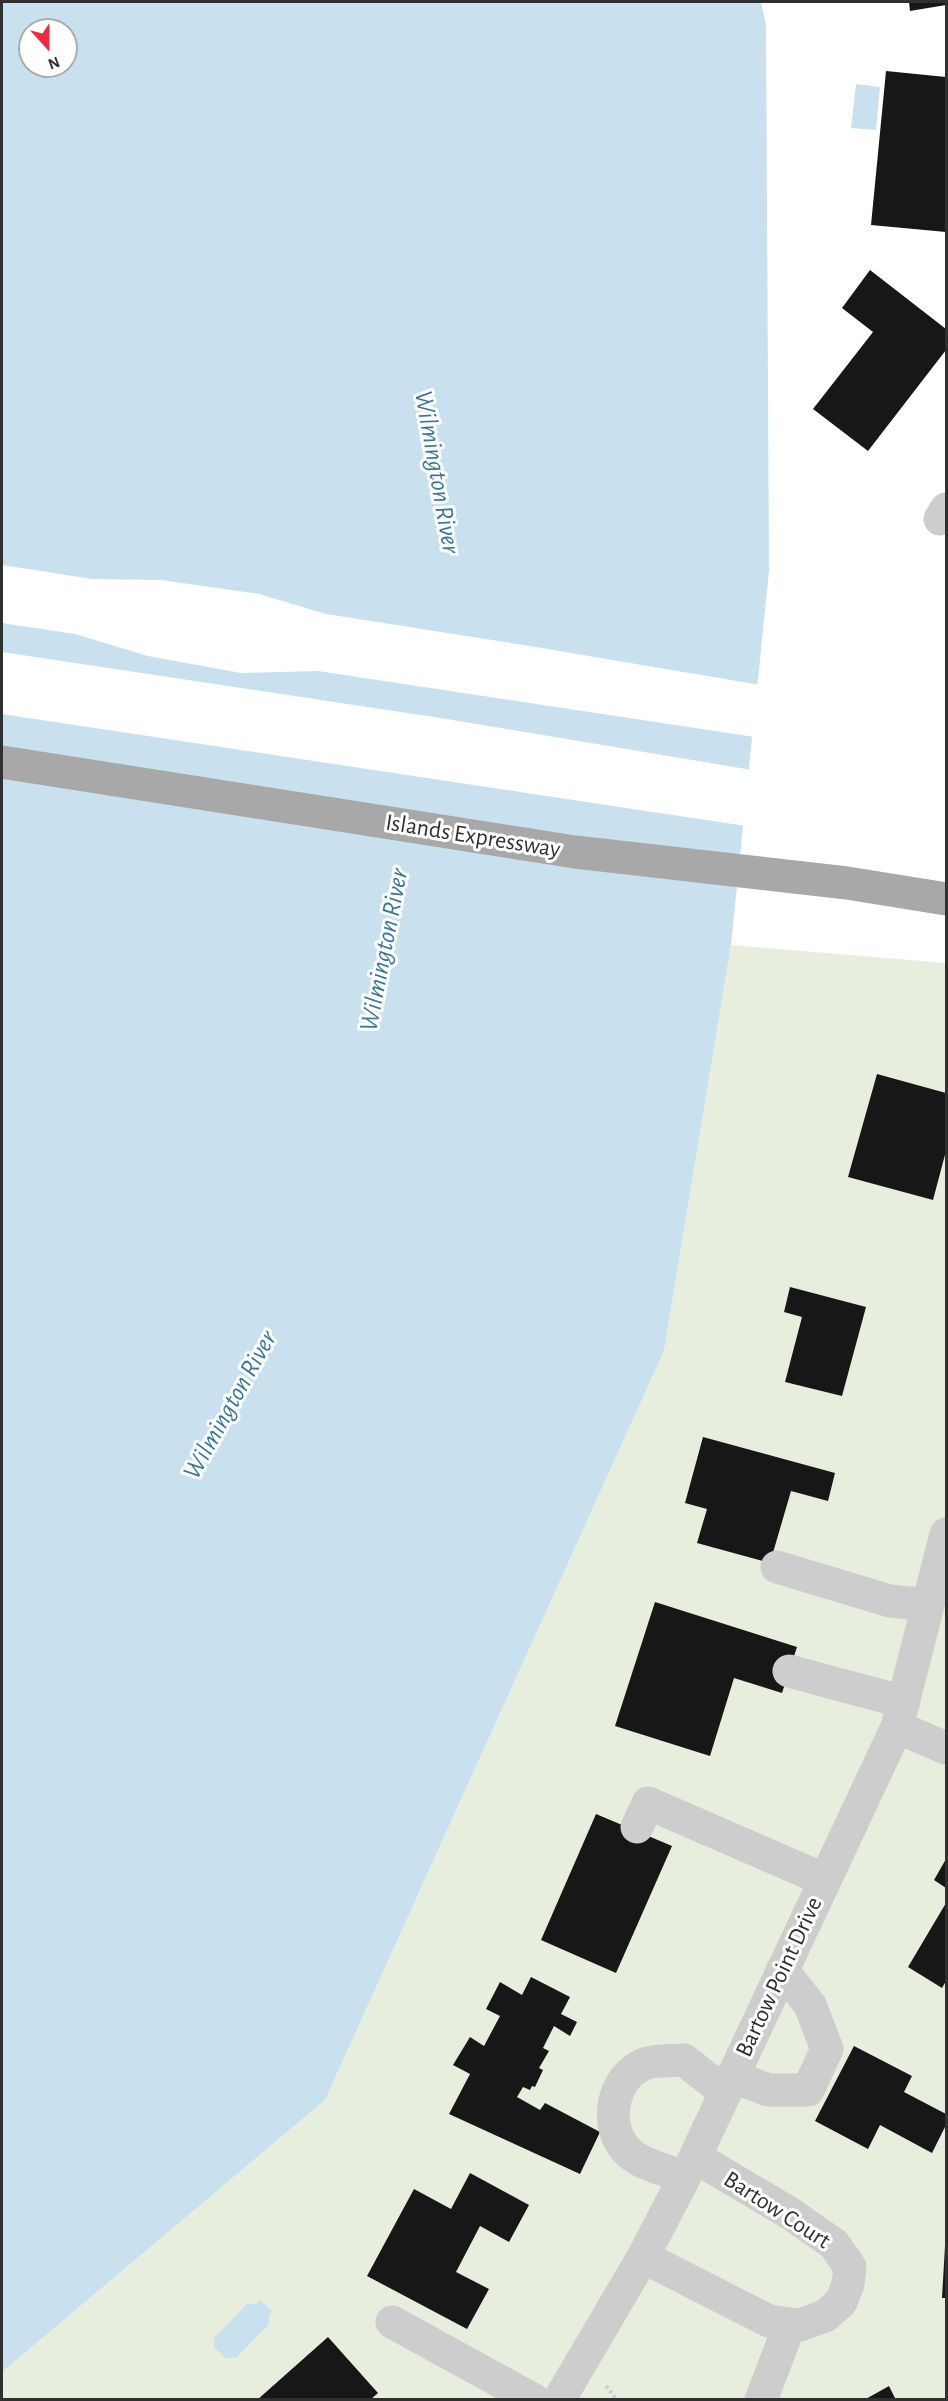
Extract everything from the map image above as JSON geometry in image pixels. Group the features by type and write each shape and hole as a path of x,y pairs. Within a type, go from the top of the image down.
{"main road":[{"name":"Islands Expressway","path":"2,762 575,852 847,884 946,899"}],"street":[{"name":"Bartow Point Drive","path":"559,2400 643,2257 689,2167 825,1880 900,1714 946,1534"},
{"path":"777,1567 890,1601 928,1605"},
{"path":"789,1671 900,1714 946,1748"},
{"path":"637,1827 648,1803 825,1880"},
{"path":"689,2167 635,2158 619,2141 614,2118 614,2098 623,2081 642,2064 684,2060 729,2084 768,2090 808,2090 827,2049 810,2005 782,1970"},
{"name":"Bartow Court","path":"643,2257 769,2321 800,2325 825,2316 841,2302 848,2284 850,2267 834,2244 791,2214 689,2167"},
{"path":"392,2322 534,2400"},
{"path":"761,2400 789,2324"}],"green space":[{"path":"731,945 946,963 946,2399 2,2400 2,2372 325,2100 664,1351"}],"water":[{"name":"Wilmington River","path":"2,2 761,2 766,25 769,571 731,945 664,1351 325,2100 2,2372"},
{"path":"856,84 880,87 876,130 851,128"},
{"path":"260,2300 272,2311 269,2315 269,2324 236,2358 226,2358 214,2347 214,2338 247,2304 256,2304"}],"pier":[{"path":"2,565 92,579 161,580 259,594 326,614 760,685 755,737 318,671 241,673 148,656 75,634 2,623"},
{"path":"2,652 447,719 752,770 746,826 2,714"}],"building":[{"path":"909,2 946,2 946,5 910,11"},
{"path":"886,71 946,77 946,232 871,225"},
{"path":"870,270 946,329 946,350 868,451 813,409 873,332 842,308"},
{"path":"877,1074 946,1093 946,1151 933,1200 848,1177"},
{"path":"790,1287 866,1307 842,1396 785,1382 802,1317 784,1312"},
{"path":"703,1437 835,1473 828,1501 791,1491 770,1563 697,1543 707,1509 685,1503"},
{"path":"655,1602 797,1647 782,1693 734,1678 710,1756 615,1726"},
{"path":"596,1814 672,1846 616,1973 541,1940"},
{"path":"946,1859 946,1888 934,1880"},
{"path":"946,1903 946,1981 942,1988 908,1967"},
{"path":"531,1977 570,1997 561,2014 577,2022 570,2036 554,2026 543,2048 549,2051 539,2068 543,2070 535,2087 532,2086 530,2090 523,2087 517,2097 540,2110 545,2103 600,2132 580,2174 449,2114 470,2074 453,2065 470,2037 484,2046 500,2016 486,2009 500,1982 522,1995"},
{"path":"854,2046 912,2076 904,2092 946,2114 946,2125 932,2153 880,2125 868,2149 815,2121"},
{"path":"470,2173 529,2205 509,2242 480,2226 456,2272 489,2289 467,2329 367,2276 414,2189 451,2209"},
{"path":"945,2246 946,2298 942,2298"},
{"path":"328,2337 378,2393 370,2400 257,2400"},
{"path":"889,2386 896,2400 864,2400"}]}
